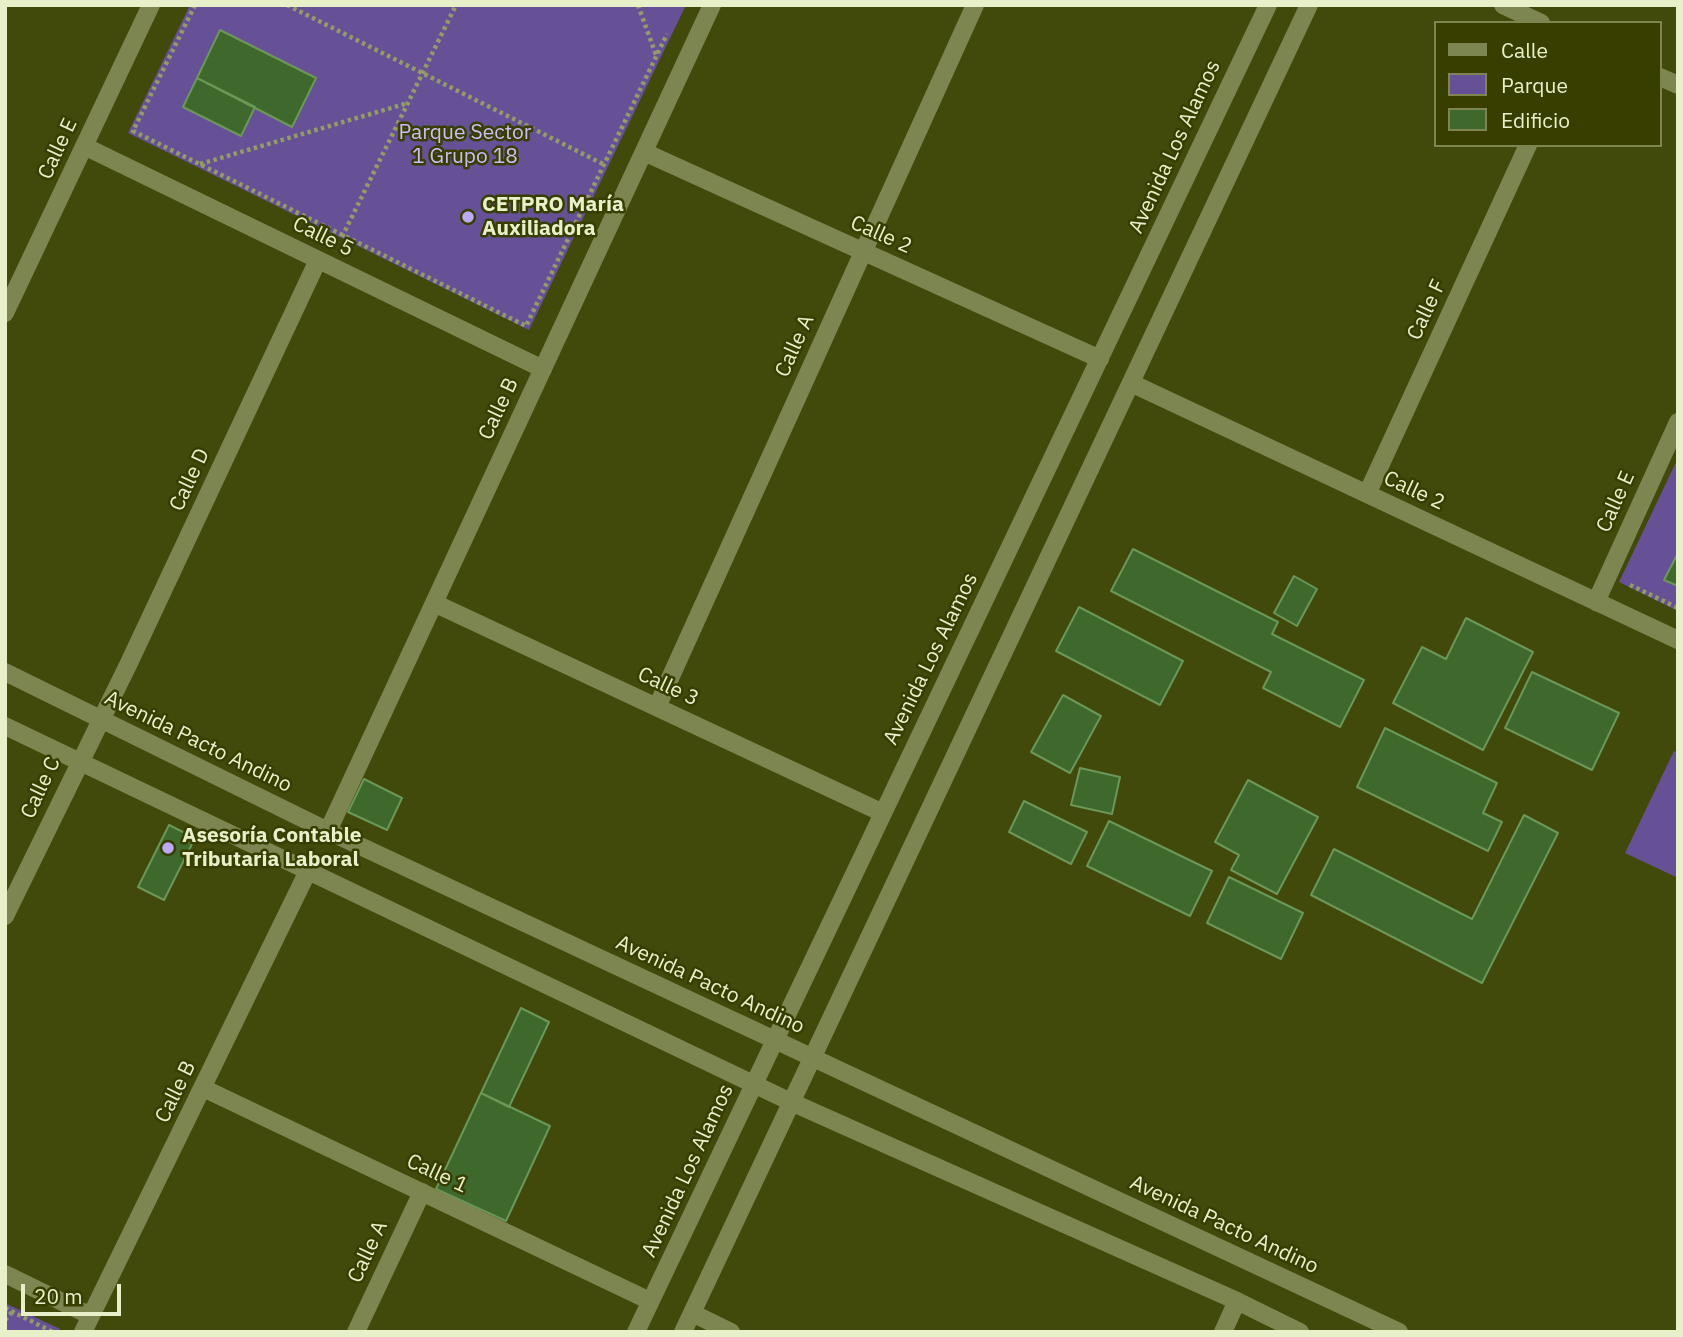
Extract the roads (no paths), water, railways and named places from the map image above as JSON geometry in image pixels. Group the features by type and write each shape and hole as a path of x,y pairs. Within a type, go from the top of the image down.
{"street":[{"name":"Calle E","path":"5,313 151,5"},
{"name":"Calle B","path":"328,831 712,5"},
{"name":"Calle A","path":"657,706 975,5"},
{"name":"Avenida Los Alamos","path":"636,1332 1268,5"},
{"path":"683,1332 1309,5"},
{"path":"1503,5 1537,21"},
{"path":"1662,78 1678,85"},
{"name":"Calle 5","path":"84,146 543,369"},
{"name":"Calle F","path":"1367,494 1527,147"},
{"name":"Calle 2","path":"644,152 1100,359"},
{"name":"Calle D","path":"101,719 323,262"},
{"name":"Calle 2","path":"1131,383 1678,640"},
{"name":"Calle E","path":"1596,602 1678,422"},
{"name":"Calle 3","path":"435,603 883,813"},
{"name":"Avenida Pacto Andino","path":"5,672 328,831 1399,1332"},
{"name":"Calle C","path":"5,916 101,719"},
{"path":"5,726 791,1102 1237,1301 1300,1332"},
{"name":"Calle B","path":"87,1324 308,871"},
{"name":"Calle 1","path":"203,1088 650,1301"},
{"name":"Calle A","path":"356,1332 422,1192"},
{"path":"5,1274 87,1324"},
{"path":"1223,1332 1237,1301"},
{"path":"692,1312 731,1332"}],"place":[{"name":"CETPRO María Auxiliadora","path":"468,217"},
{"name":"Asesoría Contable Tributaria Laboral","path":"168,848"}],"park label":[{"name":"Parque Sector 1 Grupo 18","path":"465,145"}]}
